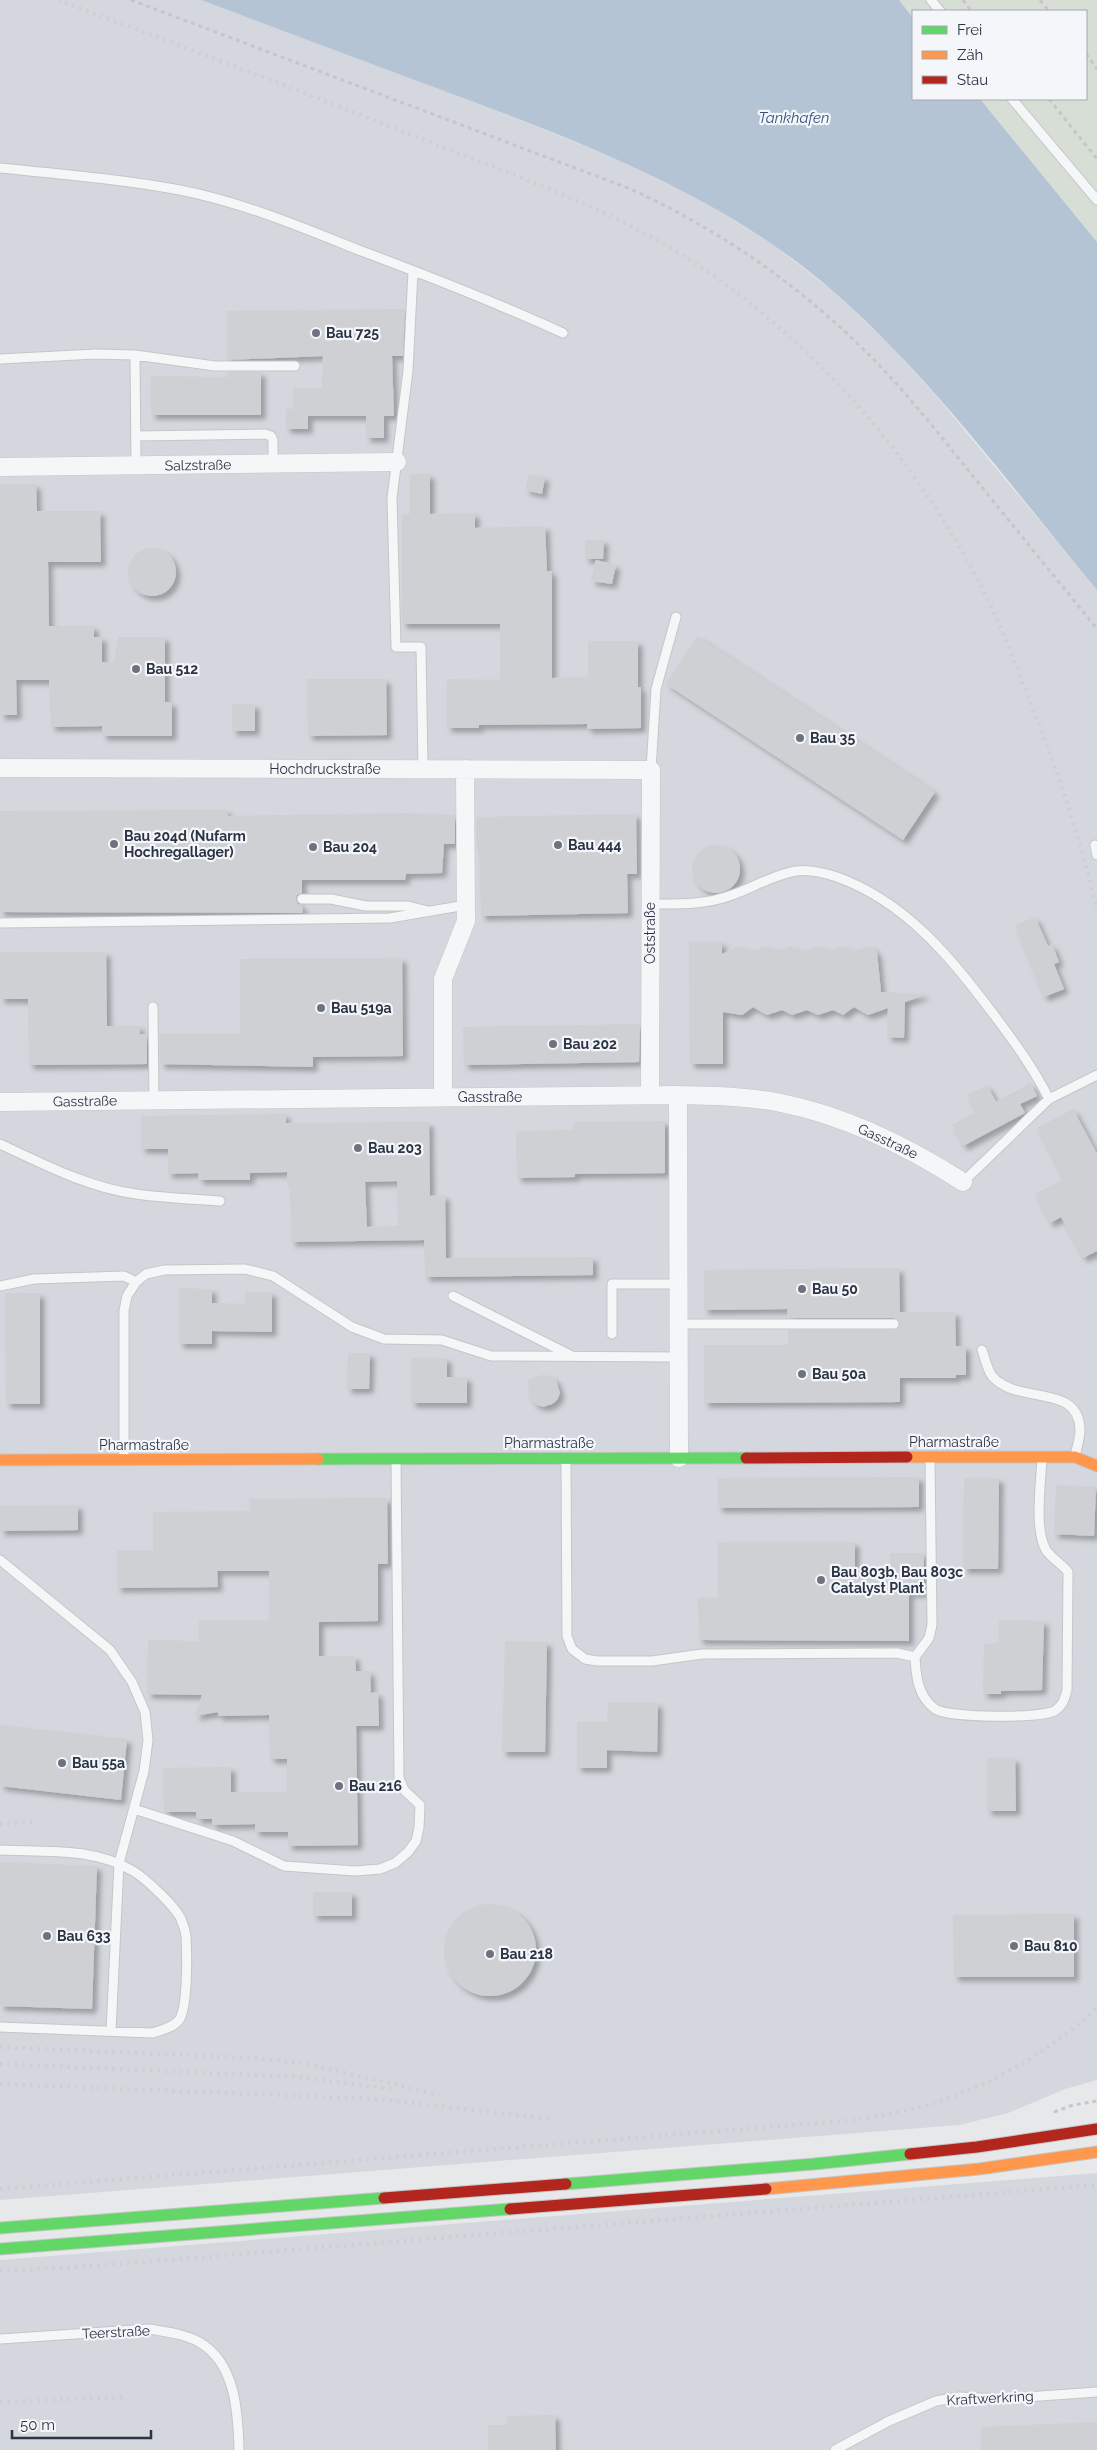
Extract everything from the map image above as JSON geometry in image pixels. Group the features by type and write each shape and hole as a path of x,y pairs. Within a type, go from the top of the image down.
{"main road":[{"name":"Pharmastraße","path":"0,1460 1075,1457 1097,1466"},
{"path":"0,2228 814,2164 976,2147 1097,2129"},
{"path":"0,2249 811,2186 970,2170 1097,2152"}],"street":[{"name":"Salzstraße","path":"0,467 397,462"},
{"name":"Hochdruckstraße","path":"0,768 651,770"},
{"path":"443,1097 444,979 466,920 465,769"},
{"name":"Oststraße","path":"650,1095 651,770"},
{"name":"Gasstraße","path":"0,1102 650,1095 739,1097 821,1112 909,1150 963,1182"},
{"path":"678,1095 679,1458"}],"lane":[{"path":"931,0 939,10"},
{"path":"1013,100 1097,200"},
{"path":"0,168 181,190 224,201 296,225 498,303 563,333"},
{"path":"413,271 408,371 392,498 396,647 421,646 423,770"},
{"path":"135,355 136,465"},
{"path":"0,359 135,355 215,366 295,366"},
{"path":"136,436 265,434 271,436 273,440 273,464"},
{"path":"651,770 656,689 676,617"},
{"path":"1095,845 1097,855"},
{"path":"650,904 708,901 732,895 764,880 797,871 824,873 856,884 884,900 922,929 962,972 1033,1067 1049,1099"},
{"path":"302,899 331,899 366,906 408,906 433,912"},
{"path":"0,923 390,918 466,905"},
{"path":"153,1007 154,1100"},
{"path":"963,1182 1049,1099 1097,1075"},
{"path":"0,1144 48,1167 135,1194 220,1201"},
{"path":"124,1460 124,1311 127,1296 136,1282 146,1274 164,1270 245,1269 272,1276 352,1327 384,1339 442,1340 491,1356 679,1356"},
{"path":"0,1286 34,1279 114,1276 124,1276 136,1282"},
{"path":"612,1334 612,1284 678,1284"},
{"path":"453,1296 572,1356"},
{"path":"678,1324 894,1324"},
{"path":"982,1350 990,1374 999,1382 1024,1393 1058,1398 1069,1403 1075,1410 1080,1430 1075,1457"},
{"path":"930,1458 932,1625 929,1638 915,1657 916,1679 923,1697 936,1709 950,1714 1043,1715 1055,1710 1064,1702 1068,1690 1068,1572 1060,1562 1047,1553 1040,1538 1042,1457"},
{"path":"566,1458 567,1636 572,1649 585,1659 597,1661 652,1661 702,1654 838,1653 897,1653 915,1657"},
{"path":"134,1809 233,1841 284,1866 355,1871 380,1869 395,1862 408,1852 416,1841 420,1811 418,1801 404,1790 399,1778 396,1459"},
{"path":"0,1560 110,1650 132,1682 145,1712 148,1740 144,1771 119,1863 111,2030"},
{"path":"0,1850 89,1854 119,1863 135,1872 169,1904 180,1918 186,1936 184,2005 179,2020 169,2028 152,2033 0,2027"},
{"name":"Teerstraße","path":"0,2339 150,2329 175,2333 199,2342 214,2354 224,2367 230,2381 238,2416 239,2450"},
{"name":"Kraftwerkring","path":"835,2450 889,2421 936,2401 959,2397 999,2399 1097,2392"}],"path":[{"path":"131,0 628,188 685,217 730,243 798,292 860,345 914,404 1097,629"},
{"path":"1040,0 1048,10"},
{"path":"1087,55 1097,69"},
{"path":"1050,100 1097,159"}],"shaded area":[{"path":"0,0 201,0 490,108 635,166 703,201 775,246 834,292 892,347 937,397 1097,590 1097,2080 1065,2089 1008,2113 959,2125 0,2200"},
{"path":"899,0 1097,0 1097,242 981,100 1087,100 1087,10 912,10 912,17"},
{"path":"1097,2173 1097,2450 0,2450 0,2260"}],"water":[{"name":"Tankhafen","path":"201,0 899,0 912,17 912,100 981,100 1097,242 1097,590 939,398 871,326 834,292 792,258 748,228 702,201 605,154 505,114"}],"building":[{"path":"405,309 403,356 392,356 394,416 384,416 384,438 366,438 366,416 308,416 308,429 286,429 286,409 293,409 293,388 322,388 323,356 227,360 227,311"},
{"path":"228,372 261,372 261,415 151,415 151,376 228,377"},
{"path":"410,474 430,474 430,514 475,513 475,528 545,526 547,571 552,571 552,678 588,677 588,641 638,641 638,687 641,687 641,728 587,729 587,724 479,725 479,728 447,728 447,679 500,680 500,624 402,624 402,514 410,514"},
{"path":"529,474 545,477 542,494 525,490"},
{"path":"0,484 36,484 37,511 100,511 101,562 48,562 49,626 94,626 94,637 102,637 102,662 114,663 118,637 165,637 165,702 172,702 172,736 102,736 102,726 51,727 49,680 16,680 17,715 0,715"},
{"path":"585,540 604,540 603,559 585,559"},
{"path":"147,548 157,548 169,555 176,567 176,577 169,589 157,596 147,596 139,592 132,585 128,577 128,567 132,559 139,552"},
{"path":"596,560 616,565 612,584 591,581"},
{"name":"Bau 35","path":"697,636 935,792 903,840 666,684"},
{"path":"307,679 386,679 387,735 308,736"},
{"path":"232,704 255,704 255,731 232,731"},
{"path":"228,810 228,816 405,813 455,815 455,844 444,844 442,873 406,874 405,880 302,880 302,893 297,895 296,899 298,904 302,905 303,913 0,912 0,811"},
{"name":"Bau 444","path":"636,814 637,874 627,874 628,913 481,916 479,845 476,845 476,817"},
{"path":"716,845 725,847 733,852 738,860 740,869 738,878 733,886 725,891 716,893 707,891 699,886 694,878 692,869 694,860 699,852 707,847"},
{"path":"1035,917 1048,946 1052,944 1059,962 1054,964 1064,989 1044,997 1015,925"},
{"path":"689,942 722,942 722,954 739,946 754,951 765,946 778,951 790,946 804,951 819,946 829,951 840,946 854,951 870,946 877,952 881,992 927,994 905,1002 904,1038 887,1037 888,1008 868,1015 854,1007 843,1015 833,1010 818,1015 807,1010 792,1015 782,1010 767,1015 753,1007 742,1015 723,1012 723,1064 690,1064"},
{"path":"0,952 106,952 107,1026 140,1026 140,1034 147,1034 147,1064 29,1065 28,999 0,999"},
{"name":"Bau 519a","path":"402,958 403,1056 313,1057 313,1067 160,1064 160,1034 240,1034 240,959"},
{"name":"Bau 202","path":"640,1024 639,1062 464,1065 463,1027"},
{"path":"1030,1083 1037,1096 1020,1104 1025,1113 963,1146 952,1125 976,1112 967,1095 987,1085 996,1102"},
{"path":"1073,1109 1097,1154 1097,1251 1083,1258 1061,1217 1050,1223 1035,1194 1064,1179 1037,1128"},
{"path":"286,1114 286,1123 429,1122 430,1196 445,1195 446,1258 593,1257 593,1275 425,1277 424,1240 291,1242 290,1183 287,1183 287,1172 250,1173 250,1180 199,1180 198,1173 168,1174 168,1149 141,1149 141,1116","holes":["397,1181 398,1226 367,1227 365,1182"]},
{"path":"665,1121 665,1173 575,1174 575,1177 517,1178 516,1131 574,1130 574,1122"},
{"path":"899,1268 900,1312 955,1312 956,1346 966,1346 966,1375 956,1375 956,1378 900,1378 900,1402 704,1403 704,1345 788,1345 788,1330 894,1330 899,1328 900,1324 894,1318 788,1318 787,1309 704,1310 704,1270"},
{"path":"179,1288 212,1289 212,1303 245,1304 245,1292 272,1292 272,1332 212,1331 212,1344 179,1344"},
{"path":"5,1293 40,1293 40,1404 6,1404"},
{"path":"348,1353 370,1353 369,1389 347,1389"},
{"path":"411,1358 447,1358 447,1377 467,1377 467,1403 411,1403"},
{"path":"542,1375 550,1376 556,1380 560,1393 557,1400 543,1407 535,1404 529,1396 528,1380"},
{"path":"919,1477 919,1507 718,1508 718,1478"},
{"path":"964,1478 999,1478 998,1569 963,1569"},
{"path":"1056,1485 1096,1487 1094,1536 1054,1534"},
{"path":"387,1498 388,1564 378,1564 378,1621 319,1622 319,1656 355,1656 356,1671 370,1671 371,1693 378,1692 379,1726 356,1726 358,1845 288,1846 288,1832 255,1832 255,1824 212,1825 212,1819 197,1819 196,1812 164,1812 163,1768 231,1767 231,1792 287,1792 287,1759 270,1759 269,1715 218,1716 218,1712 195,1716 202,1695 147,1694 148,1640 199,1641 199,1620 269,1620 269,1571 217,1571 218,1587 117,1588 117,1550 153,1551 153,1512 250,1511 249,1499"},
{"path":"78,1505 78,1530 0,1531 0,1506"},
{"name":"Bau 803b, Bau 803c Catalyst Plant","path":"718,1542 855,1542 855,1568 891,1568 890,1553 924,1553 924,1593 909,1593 909,1641 699,1640 698,1598 718,1598"},
{"path":"999,1620 1044,1621 1042,1690 1001,1691 1001,1694 983,1694 984,1644 999,1643"},
{"path":"505,1641 547,1642 545,1752 502,1752"},
{"path":"608,1702 658,1703 657,1752 607,1750 607,1768 577,1768 577,1722 607,1722"},
{"name":"Bau 55a","path":"0,1725 127,1739 121,1800 0,1786"},
{"path":"987,1758 1015,1758 1016,1811 987,1811"},
{"name":"Bau 633","path":"0,1862 97,1866 92,2009 0,2006"},
{"path":"313,1892 352,1892 352,1916 313,1916"},
{"name":"Bau 218","path":"490,1904 507,1908 522,1918 532,1933 536,1950 532,1967 522,1982 507,1992 490,1996 473,1992 458,1982 448,1967 444,1950 448,1933 458,1918 473,1908"},
{"name":"Bau 810","path":"1074,1914 1074,1977 954,1977 953,1915"},
{"path":"555,2415 556,2450 488,2450 488,2425 507,2425 507,2416"},
{"path":"1097,2422 1097,2450 981,2450 981,2427"}],"railway":[{"path":"58,0 397,129 545,187 611,216 675,250 705,270 787,334 824,370 892,447 923,489 977,578 1008,645 1053,763 1070,811 1097,911"},
{"path":"0,1824 32,1822"},
{"path":"0,2189 856,2120 928,2105 992,2080 1029,2060 1063,2036 1097,2008"},
{"path":"0,2047 254,2058 308,2064 439,2095"},
{"path":"0,2064 300,2077 391,2089"},
{"path":"0,2084 377,2099 551,2119"},
{"path":"0,2271 92,2266 1097,2185"},
{"path":"0,2402 127,2397"}],"traffic: fast":[{"path":"318,1459 746,1458"},
{"path":"566,2184 814,2164 910,2154"},
{"path":"0,2228 384,2198"},
{"path":"0,2249 510,2209"}],"traffic: slow":[{"path":"907,1457 1075,1457 1097,1466"},
{"path":"0,1460 318,1459"},
{"path":"766,2189 979,2169 1097,2152"}],"traffic: jam":[{"path":"746,1458 907,1457"},
{"path":"910,2154 977,2147 1097,2129"},
{"path":"384,2198 566,2184"},
{"path":"510,2209 766,2189"}],"place":[{"name":"Bau 725","path":"316,333"},
{"name":"Bau 512","path":"136,669"},
{"name":"Bau 35","path":"800,738"},
{"name":"Bau 204d (Nufarm Hochregallager)","path":"114,844"},
{"name":"Bau 444","path":"558,845"},
{"name":"Bau 204","path":"313,847"},
{"name":"Bau 519a","path":"321,1008"},
{"name":"Bau 202","path":"553,1044"},
{"name":"Bau 203","path":"358,1148"},
{"name":"Bau 50","path":"802,1289"},
{"name":"Bau 50a","path":"802,1374"},
{"name":"Bau 803b, Bau 803c Catalyst Plant","path":"821,1580"},
{"name":"Bau 55a","path":"62,1763"},
{"name":"Bau 216","path":"339,1786"},
{"name":"Bau 633","path":"47,1936"},
{"name":"Bau 810","path":"1014,1946"},
{"name":"Bau 218","path":"490,1954"}]}
